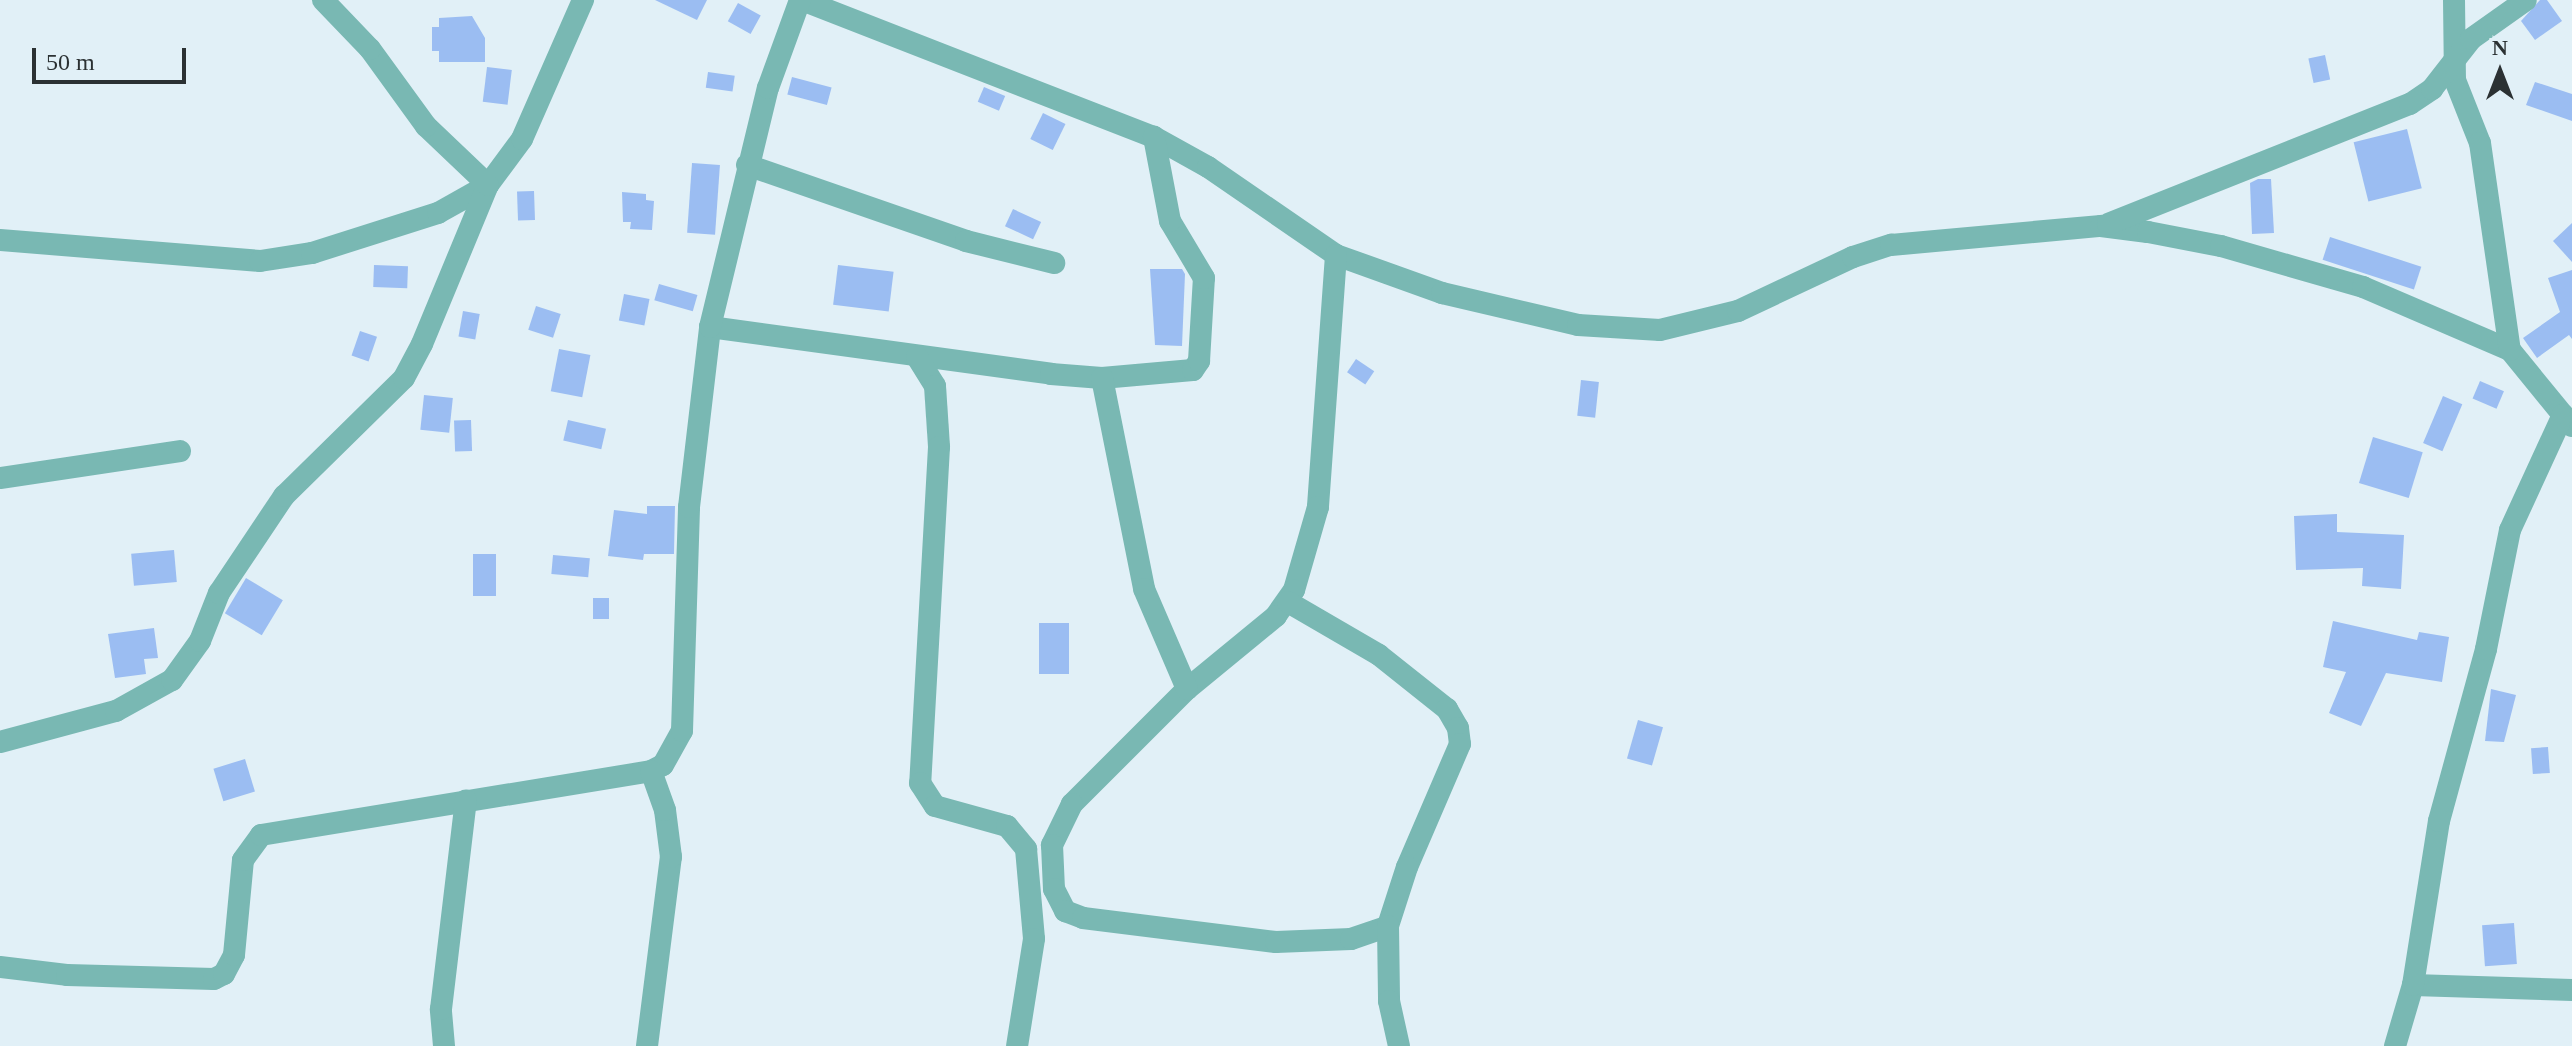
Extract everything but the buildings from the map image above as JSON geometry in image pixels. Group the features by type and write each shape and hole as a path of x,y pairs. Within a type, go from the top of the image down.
{"street":[{"path":"323,0 370,49 426,126 488,185"},
{"path":"0,742 116,711 155,693 179,674 200,641 219,593 284,496 412,367 488,185 543,99 583,0"},
{"path":"0,967 67,975 219,977 234,955 243,860 261,835 651,771 663,765 682,731 689,507 710,327 747,165 801,0 1154,137 1208,167 1336,255 1398,280 1578,325 1660,330 1738,311 1853,257 1891,245 2101,226 2221,246 2363,287 2510,350 2568,420 2510,530 2486,649 2439,821 2413,985 2395,1046"},
{"path":"2454,0 2458,54 2455,80 2480,143 2510,350"},
{"path":"2101,226 2393,112 2432,89 2458,54 2526,0"},
{"path":"710,327 917,357 1102,378 1174,373 1198,365 1204,278 1173,230 1154,137"},
{"path":"747,165 966,241 1054,263"},
{"path":"0,240 207,259 280,260 401,227 488,185"},
{"path":"1336,255 1318,507 1301,575 1288,602 1187,689 1064,816 1052,845 1054,889 1065,911 1083,918 1276,942 1351,939 1388,926"},
{"path":"917,357 935,386 939,434 920,783 935,806 1007,826 1026,849 1034,939 1017,1046"},
{"path":"1102,378 1144,589 1187,689"},
{"path":"0,478 180,451"},
{"path":"1288,602 1379,655 1447,709 1458,728 1460,744 1407,867 1388,926 1389,1001 1399,1046"},
{"path":"647,1046 671,857 665,810 651,771"},
{"path":"444,1046 441,1009 466,800"},
{"path":"2413,985 2572,990"}]}
